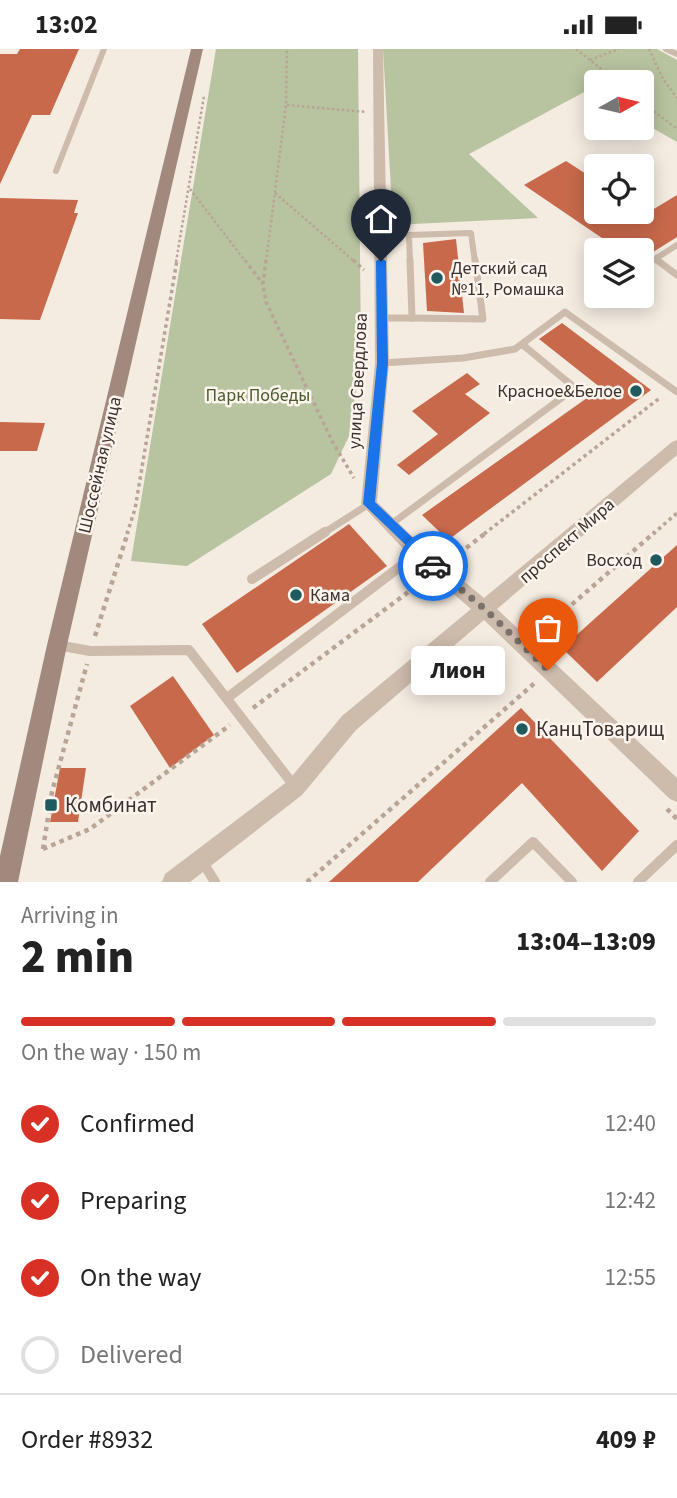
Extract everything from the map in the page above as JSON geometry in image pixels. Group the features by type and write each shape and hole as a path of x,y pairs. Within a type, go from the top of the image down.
{"main road":[{"name":"Шоссейная улица","path":"9,878 57,645 197,49"}],"street":[{"name":"улица Свердлова","path":"369,504 382,363 378,49"},
{"name":"проспект Мира","path":"173,882 295,788 349,723 677,446"},
{"path":"369,504 418,553 486,610 677,792"}],"lane":[{"path":"56,171 104,49"},
{"path":"666,49 677,54"},
{"path":"382,318 412,319 483,319 471,233 409,235 412,319"},
{"path":"677,245 655,259 677,275"},
{"path":"382,363 463,358 523,345 565,311 675,391"},
{"path":"390,525 575,389 523,345"},
{"path":"252,579 369,504"},
{"path":"227,698 418,553"},
{"path":"57,645 90,651 189,650 295,788"},
{"path":"490,882 533,842 572,882"},
{"path":"638,882 677,845"},
{"path":"201,860 215,882"}],"path":[{"path":"287,49 286,105 263,284 266,302 332,441 369,504"},
{"path":"576,49 603,70"},
{"path":"590,60 620,49"},
{"path":"649,49 663,79 677,99"},
{"path":"43,849 52,792 90,651 135,509 205,87"},
{"path":"286,105 379,114"},
{"path":"654,111 677,129"},
{"path":"190,188 263,284"},
{"path":"275,193 382,285"},
{"path":"438,570 675,391"},
{"path":"535,636 677,513"},
{"path":"307,882 540,678"}],"green space":[{"name":"Парк Победы","path":"216,49 358,49 361,359 349,436 331,474 187,566 131,561"},
{"path":"383,49 657,49 677,60 677,142 654,129 654,70 584,70 584,92 469,154 538,218 393,225"}],"building":[{"path":"20,49 79,49 50,115 32,115 0,184 0,54 17,54"},
{"path":"566,161 584,173 584,224 654,224 654,209 677,195 677,237 654,251 654,238 602,238 524,185"},
{"path":"0,198 78,200 74,213 78,213 40,320 0,319"},
{"path":"456,239 464,313 427,311 423,243"},
{"path":"562,323 651,390 448,540 422,515 601,388 539,339"},
{"path":"467,373 480,384 465,394 490,413 409,475 397,465 438,434 412,411"},
{"path":"0,422 45,423 37,451 0,451"},
{"name":"Кама","path":"349,524 387,566 237,673 202,624"},
{"path":"677,545 677,607 597,682 562,648"},
{"path":"173,676 214,735 170,768 130,706"},
{"path":"521,708 639,831 602,871 522,783 418,882 329,882"},
{"path":"60,768 86,768 78,822 50,822"}],"way so far":[{"path":"433,566 486,610 548,670"}],"place":[{"name":"Детский сад №11, Ромашка","path":"437,278"},
{"name":"Красное&Белое","path":"636,391"},
{"name":"Восход","path":"656,560"},
{"name":"Кама","path":"296,595"},
{"name":"Лион","path":"548,670"},
{"name":"КанцТоварищ","path":"522,729"},
{"name":"Комбинат","path":"51,805"}],"route":[{"path":"381,261 382,363 369,504 433,566"}]}
